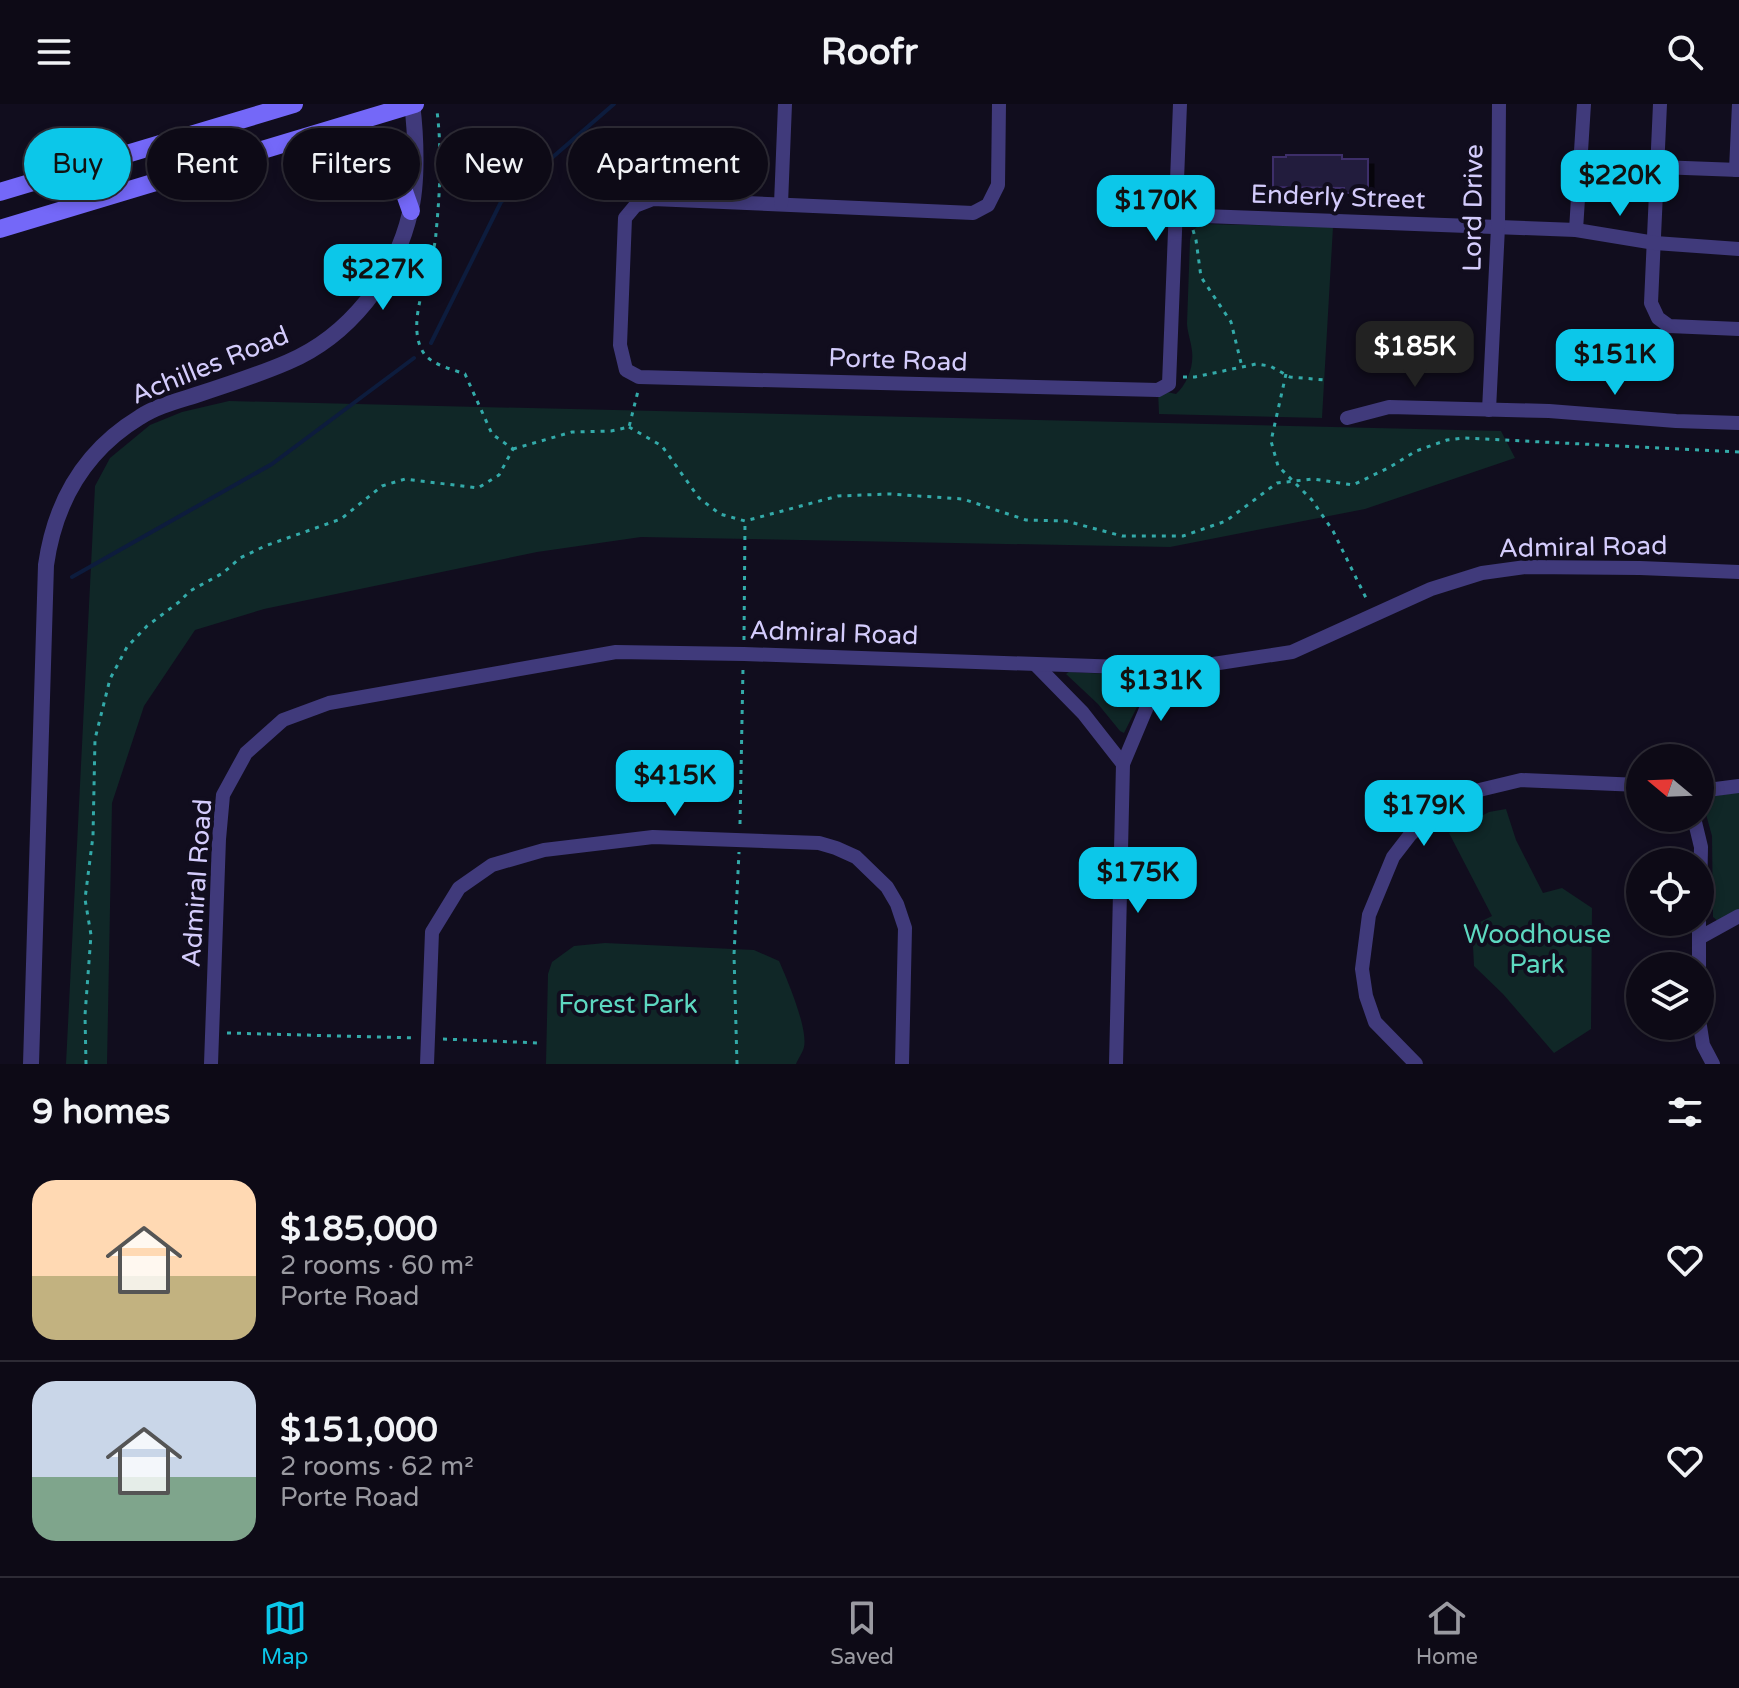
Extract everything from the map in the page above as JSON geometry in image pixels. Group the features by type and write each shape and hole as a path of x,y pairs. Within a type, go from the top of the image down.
{"main road":[{"path":"0,192 294,104"},
{"path":"0,229 413,104"},
{"path":"345,126 375,137 394,163 411,211"}],"street":[{"name":"Achilles Road","path":"31,1064 45,577 49,542 63,501 89,460 139,417 158,407 291,361 344,326 372,294 397,255 411,211 415,162 413,104"},
{"path":"785,104 781,204 973,213 988,205 998,185 999,104"},
{"path":"1176,380 1180,104"},
{"name":"Lord Drive","path":"1489,410 1498,227 1499,104"},
{"path":"1576,230 1584,104"},
{"path":"1660,104 1651,303 1658,318 1669,326 1739,329"},
{"path":"1658,167 1738,170 1739,104"},
{"name":"Porte Road","path":"781,204 653,199 635,206 625,218 620,345 626,370 639,377 1158,390 1176,380"},
{"name":"Enderly Street","path":"1176,215 1576,230 1655,243 1739,249"},
{"path":"1347,418 1389,407 1549,411 1739,423"},
{"name":"Admiral Road","path":"211,1064 223,795 246,753 283,720 329,703 616,652 1180,669 1292,652 1431,589 1482,573 1526,567 1739,572"},
{"path":"1036,665 1083,713 1123,764"},
{"path":"1116,1064 1123,764 1149,702 1180,669"},
{"path":"1416,1064 1375,1022 1366,996 1362,969 1369,915 1393,857 1430,816 1471,792 1521,780 1626,784"},
{"path":"1714,789 1739,786"},
{"path":"427,1064 432,932 459,888 492,865 544,850 653,837 819,843 856,857 887,887 905,928 902,1064"},
{"path":"1699,952 1699,938 1739,916"},
{"path":"1702,1040 1713,1064"}],"path":[{"path":"437,111 441,143 436,237 415,326 423,353 439,365 465,374 492,434 513,449"},
{"path":"1194,215 1193,233 1201,277 1231,322 1242,367"},
{"path":"1176,380 1256,364 1270,366 1290,377 1326,380"},
{"path":"1286,374 1271,441 1278,466 1312,500 1333,531 1367,600"},
{"path":"629,427 638,391"},
{"path":"86,1064 85,1015 91,935 85,899 93,836 95,739 110,679 127,647 147,626 190,591 223,573 240,558 265,546 341,519 382,486 405,479 478,488 499,475 513,449 572,432 611,431 629,427 662,446 699,498 720,514 745,521 838,496 890,494 963,499 1026,520 1066,521 1122,536 1183,536 1226,521 1277,483 1313,479 1353,485 1416,451 1447,440 1464,438 1739,452"},
{"path":"737,1064 734,955 740,839 745,521"},
{"path":"213,1032 539,1043"}],"green space":[{"path":"1204,224 1333,227 1322,418 1159,414 1158,390 1176,394 1191,369 1192,351 1187,324 1190,240 1194,229"},
{"path":"229,401 1501,431 1515,458 1365,509 1170,547 641,537 537,552 264,609 195,630 144,706 112,803 107,1064 66,1064 95,486 110,458 150,425 182,412"},
{"path":"1066,674 1151,676 1156,680 1143,695 1124,733"},
{"path":"1739,792 1739,911 1718,921 1714,918 1714,848 1711,832 1714,832 1714,796"},
{"name":"Woodhouse Park","path":"1506,809 1516,840 1543,893 1562,888 1592,908 1591,1029 1554,1053 1474,966 1472,926 1492,916 1449,833 1489,812"},
{"name":"Forest Park","path":"605,943 754,950 779,961 803,1028 804,1047 796,1064 546,1064 548,974 552,962 574,946"}],"building":[{"path":"1342,155 1342,159 1368,159 1368,193 1344,193 1344,188 1273,187 1273,157"}],"waterway":[{"path":"431,343 501,202 614,104"},
{"path":"72,577 272,464 414,358"}]}
